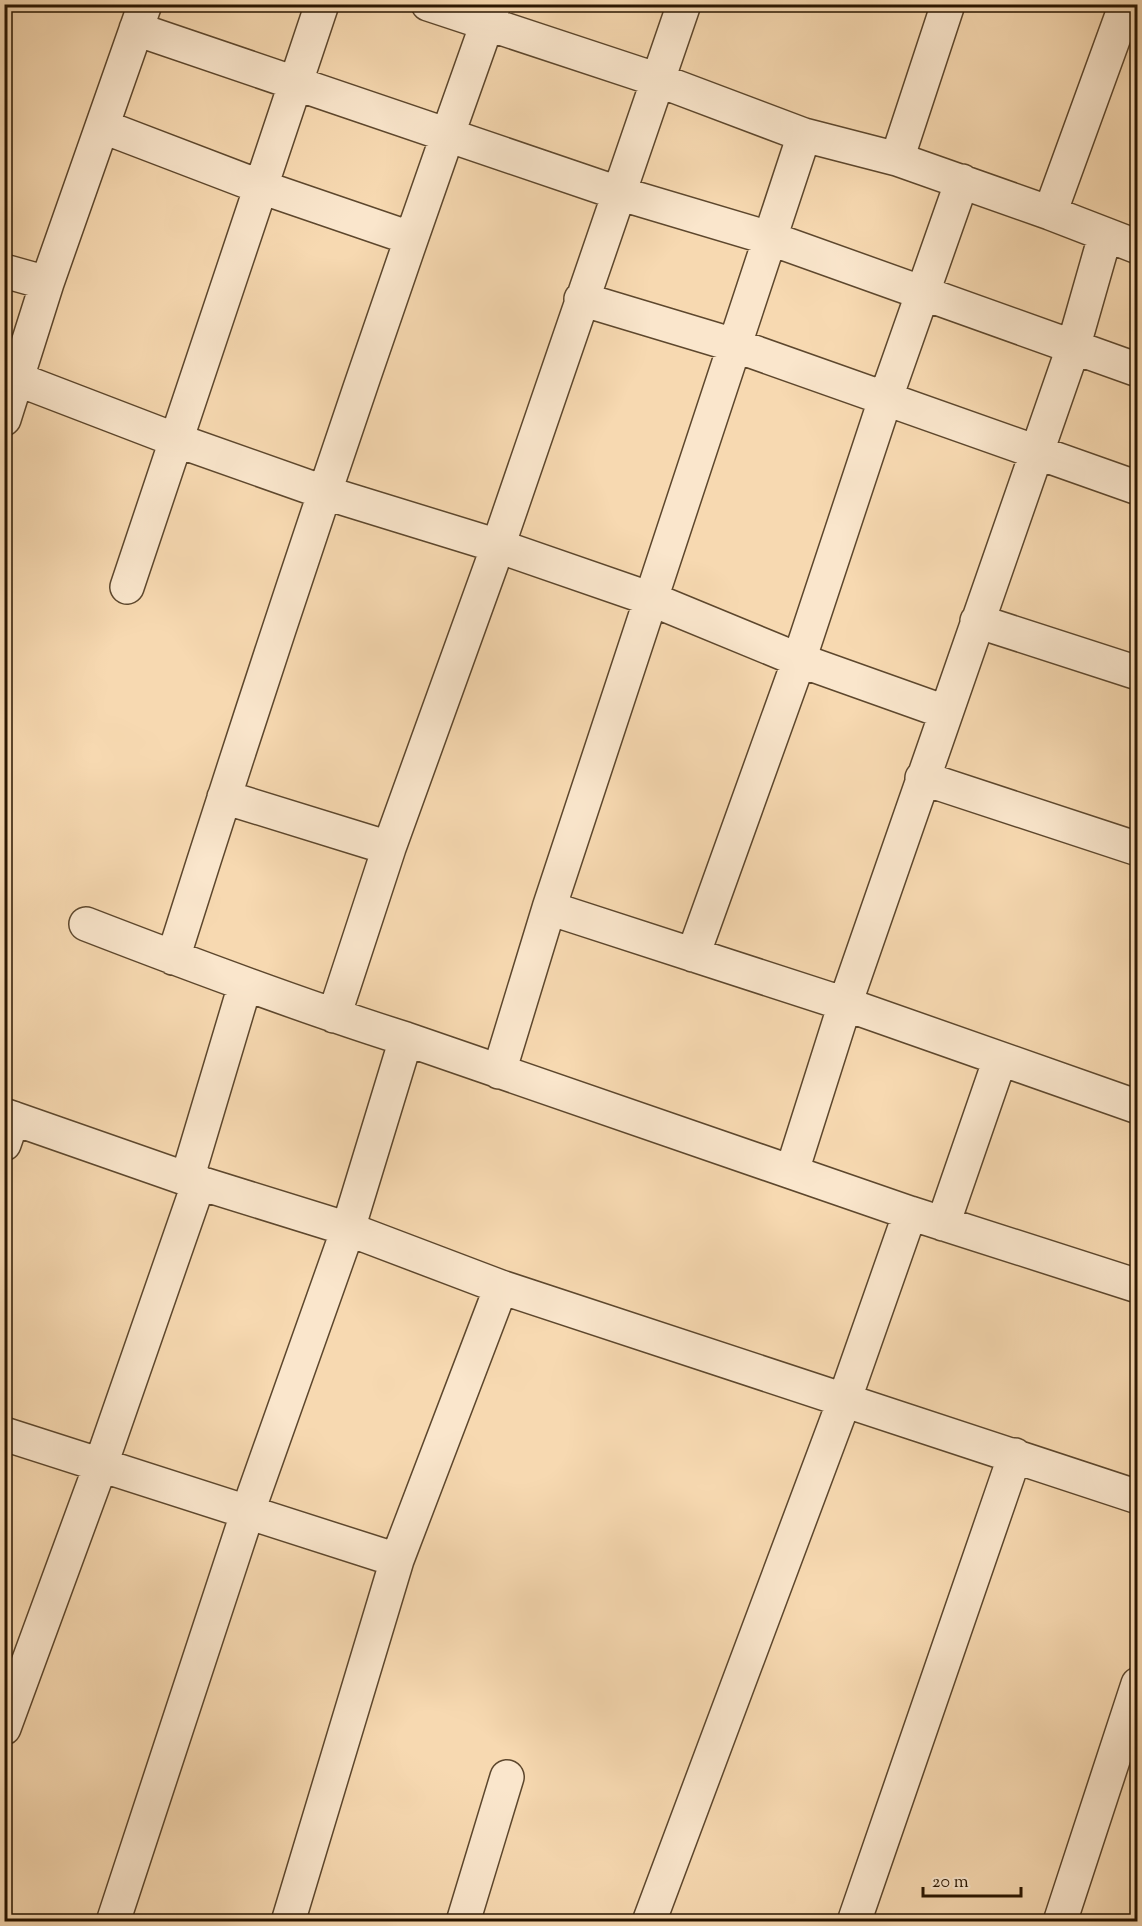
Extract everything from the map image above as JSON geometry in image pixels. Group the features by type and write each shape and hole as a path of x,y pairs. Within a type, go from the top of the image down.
{"street":[{"path":"127,587 322,4"},
{"path":"428,4 490,14 804,135 897,159 1050,213 1137,247"},
{"path":"334,1016 389,848 498,546 684,4"},
{"path":"897,159 948,4"},
{"path":"1050,213 1126,4"},
{"path":"173,958 224,797 410,238 490,14"},
{"path":"4,418 47,283 141,17 295,85 618,193 769,238 1137,370"},
{"path":"104,127 261,187 410,238"},
{"path":"499,1072 549,908 804,135"},
{"path":"693,955 799,660 885,400 962,182"},
{"path":"792,1171 845,1004 1072,348 1105,236"},
{"path":"4,271 47,283"},
{"path":"581,299 734,345 1137,488"},
{"path":"17,379 176,440 326,493 498,546 651,599 799,660 945,712"},
{"path":"977,621 1137,673"},
{"path":"922,778 1137,849"},
{"path":"224,797 389,848"},
{"path":"549,908 845,1004 1137,1107"},
{"path":"86,924 245,985 334,1016 910,1213 1137,1286"},
{"path":"4,1728 101,1464 193,1180 245,985"},
{"path":"113,1922 248,1511 348,1229 406,1039"},
{"path":"943,1224 1000,1059"},
{"path":"7,1126 193,1180 348,1229 501,1287 1137,1497"},
{"path":"649,1922 844,1401 910,1213"},
{"path":"288,1922 397,1560 501,1287"},
{"path":"4,1434 397,1560"},
{"path":"854,1922 1015,1455"},
{"path":"1060,1922 1137,1684"},
{"path":"463,1922 507,1777"}]}
